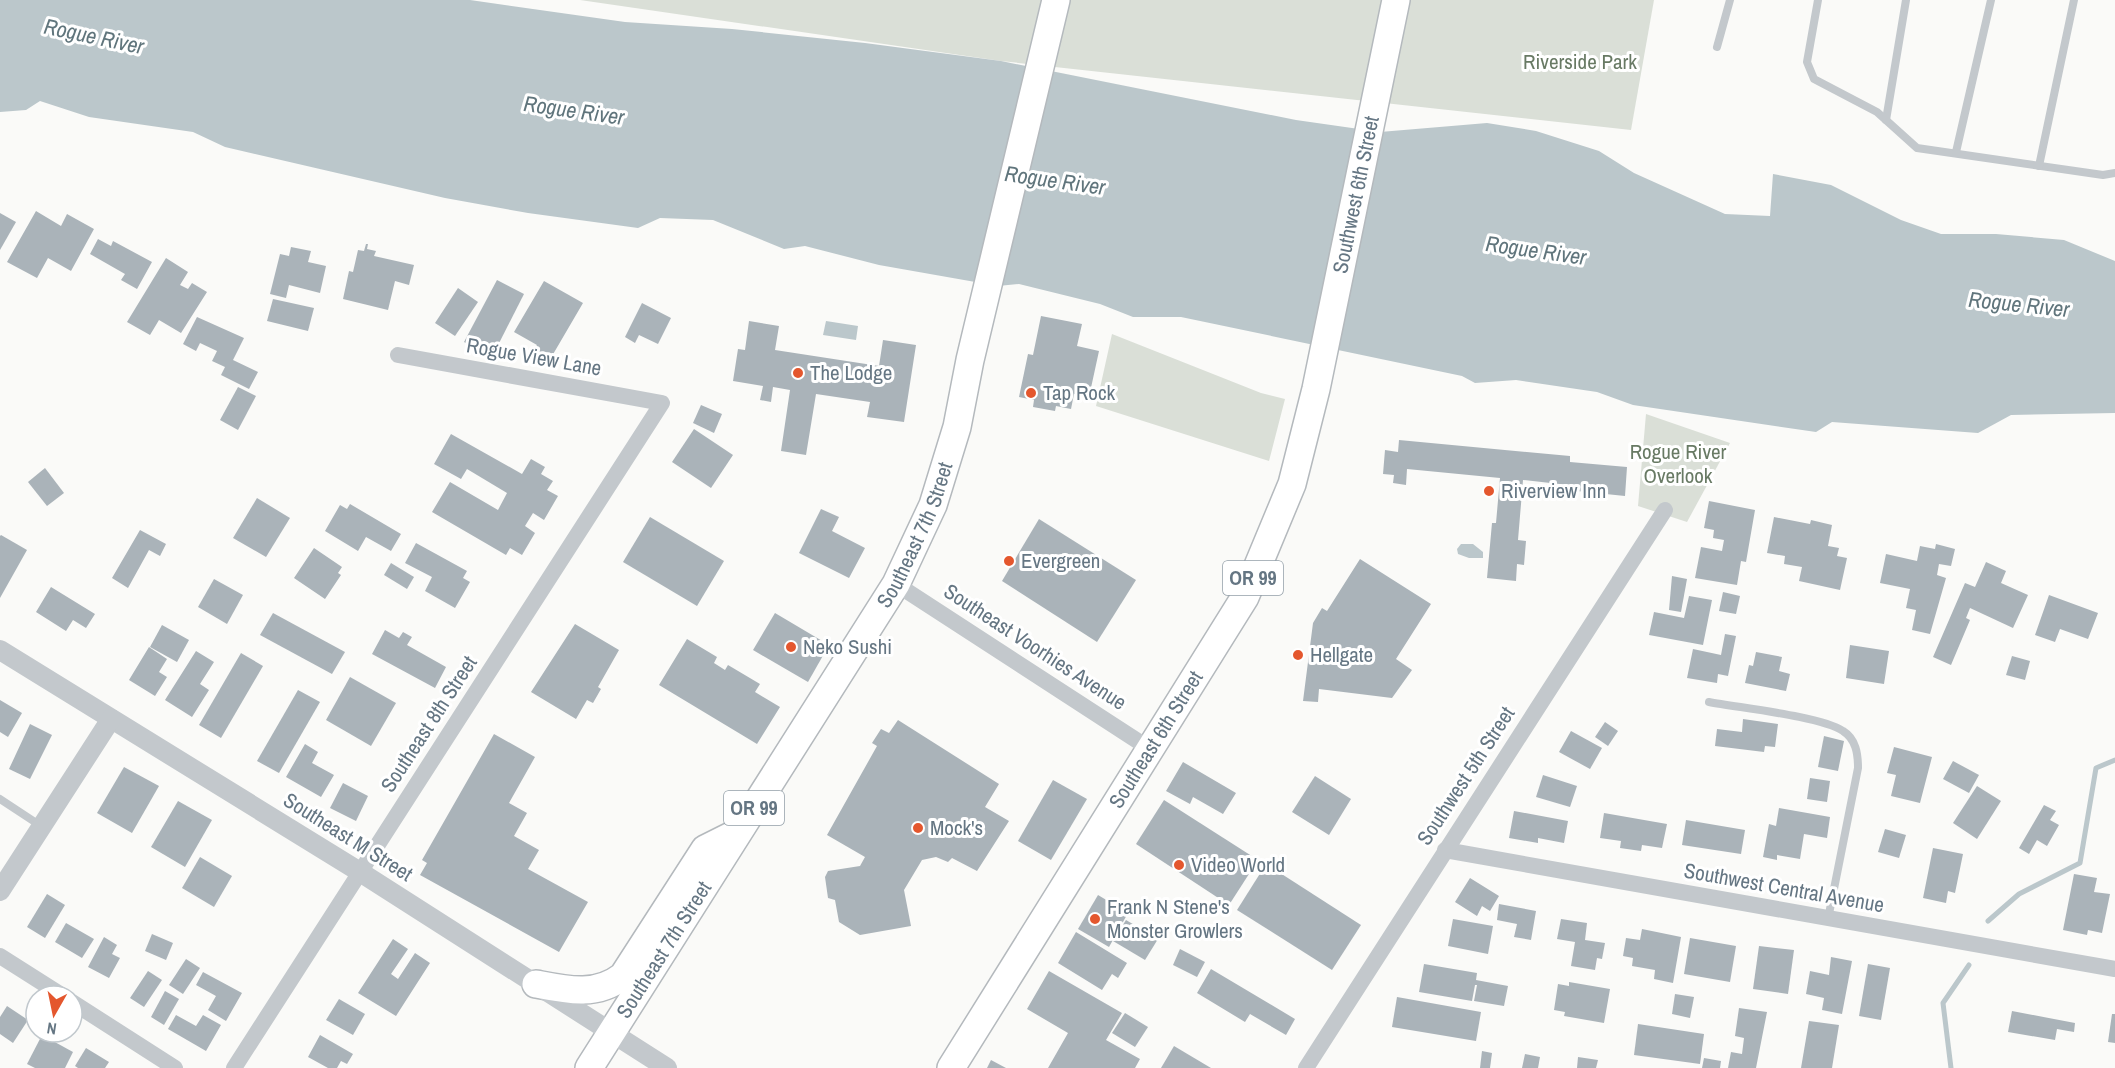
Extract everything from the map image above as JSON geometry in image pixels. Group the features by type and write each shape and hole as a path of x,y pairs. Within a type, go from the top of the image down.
{"highway":[{"name":"Southeast 7th Street","path":"589,1068 896,584 933,505 957,427 970,360 1056,0"},
{"name":"Southwest 6th Street","path":"1316,390 1396,0"},
{"name":"Southeast 6th Street","path":"951,1068 1245,597 1292,484 1316,390"},
{"path":"536,984 578,991 611,985 623,976 705,849 738,832"}],"street":[{"name":"Rogue View Lane","path":"398,355 662,403"},
{"name":"Southeast 8th Street","path":"234,1068 662,403"},
{"name":"Southwest 5th Street","path":"1306,1068 1665,510"},
{"name":"Southeast Voorhies Avenue","path":"896,584 1150,749"},
{"name":"Southeast M Street","path":"0,650 360,872 668,1068"},
{"path":"0,891 111,719"},
{"name":"Southwest Central Avenue","path":"1445,850 2115,969"},
{"path":"0,956 44,984"},
{"path":"84,1010 175,1068"}],"lane":[{"path":"1717,47 1730,0"},
{"path":"1818,0 1807,62 1808,71 1814,79 1886,120 1917,148 2103,175 2115,173"},
{"path":"1886,120 1906,0"},
{"path":"1956,153 1991,0"},
{"path":"2039,166 2074,0"},
{"path":"1709,702 1821,723 1842,730 1852,739 1857,753 1858,768 1828,919"},
{"path":"0,799 41,826"}],"green space":[{"name":"Riverside Park","path":"580,0 1654,0 1631,130 1001,61"},
{"path":"1112,334 1261,393 1285,399 1269,461 1096,406"},
{"name":"Rogue River Overlook","path":"1646,414 1730,443 1687,522 1638,506"}],"water":[{"name":"Rogue River","path":"0,0 470,0 625,22 732,29 865,43 1001,61 1296,120 1380,132 1487,123 1536,131 1599,151 1634,173 1725,214 1770,216 1773,174 1831,185 1901,220 1941,234 1996,234 2064,240 2115,261 2115,413 2011,415 1978,433 1832,422 1816,432 1633,405 1597,392 1516,380 1475,383 1462,376 1181,317 1133,317 1100,304 1019,284 998,286 879,265 805,246 784,249 713,220 660,218 638,228 528,213 445,198 225,147 193,132 89,117 40,101 26,110 0,112"},
{"path":"826,321 858,326 856,340 823,335"},
{"path":"1461,544 1473,544 1483,552 1483,558 1469,558 1458,554 1457,549"}],"building":[{"path":"36,211 61,226 67,214 94,229 71,271 48,258 37,278 7,262"},
{"path":"0,213 16,222 0,250"},
{"path":"98,239 111,246 113,241 152,262 137,289 121,280 125,274 90,254"},
{"path":"368,244 367,249 376,251 374,256 414,265 409,285 395,281 388,310 343,299 349,271 353,272 358,250 364,251"},
{"path":"291,247 311,251 308,262 326,266 320,293 289,285 286,298 270,294 280,254 289,256"},
{"path":"166,258 188,272 180,285 188,289 192,283 207,292 181,333 159,320 150,335 127,322"},
{"path":"497,280 524,294 492,357 464,342"},
{"path":"544,281 583,303 545,368 528,359 537,345 514,332"},
{"path":"458,288 478,302 455,336 435,323"},
{"path":"273,299 314,308 308,331 267,321"},
{"path":"642,303 671,318 658,344 639,335 635,343 625,337"},
{"path":"1041,316 1082,324 1077,346 1099,351 1089,397 1074,394 1071,409 1056,406 1055,411 1033,407 1034,400 1019,397 1028,354 1033,355"},
{"path":"197,317 244,338 233,360 258,372 249,389 221,375 225,367 212,361 217,351 200,343 196,351 183,344"},
{"path":"749,321 779,326 775,350 879,366 883,340 916,345 904,422 867,417 870,402 816,394 806,455 781,451 790,390 773,387 771,402 760,400 763,386 733,381 738,349 745,350"},
{"path":"238,387 256,396 238,430 220,420"},
{"path":"701,405 722,414 714,433 693,423"},
{"path":"694,429 733,455 711,488 672,462"},
{"path":"451,434 522,474 531,459 545,467 541,474 553,481 547,490 558,496 544,520 533,513 525,526 535,533 522,555 510,548 506,555 432,512 450,482 498,510 507,493 467,469 461,479 434,464"},
{"path":"1399,440 1570,456 1570,462 1627,467 1625,496 1567,490 1568,485 1523,480 1518,540 1526,541 1524,565 1517,564 1516,581 1487,578 1492,523 1496,523 1500,478 1407,469 1406,485 1393,483 1394,475 1383,474 1385,450 1398,452"},
{"path":"45,468 64,493 47,506 28,482"},
{"path":"257,498 290,518 266,557 233,538"},
{"path":"1709,501 1755,510 1746,562 1741,561 1737,585 1695,578 1701,547 1722,551 1724,540 1713,538 1714,530 1704,528"},
{"path":"350,504 401,534 391,551 366,537 358,551 325,531 340,505 347,509"},
{"path":"821,509 839,517 832,531 865,548 849,578 799,553"},
{"path":"650,517 724,561 697,606 623,562"},
{"path":"1774,517 1810,524 1811,520 1832,525 1828,546 1839,548 1837,556 1847,558 1840,590 1799,581 1802,567 1784,564 1785,556 1767,553"},
{"path":"1039,519 1136,580 1097,642 1002,581"},
{"path":"140,530 166,544 160,556 149,550 128,588 112,578"},
{"path":"0,536 27,550 0,598"},
{"path":"416,543 467,571 463,578 470,582 455,608 425,591 432,577 405,563"},
{"path":"1936,544 1955,549 1951,566 1939,564 1937,575 1946,578 1930,634 1912,630 1916,610 1906,608 1910,589 1880,583 1886,554 1917,561 1920,546 1935,549"},
{"path":"314,548 342,567 338,573 341,575 325,599 294,578"},
{"path":"1360,559 1431,604 1396,659 1412,670 1392,698 1319,689 1318,702 1303,701 1313,623 1322,608 1327,611"},
{"path":"1986,562 2006,571 2001,583 2028,595 2013,628 1970,608 1966,618 1970,620 1951,665 1933,657 1965,583 1975,587"},
{"path":"391,563 414,577 407,589 384,575"},
{"path":"1672,576 1687,579 1681,612 1669,610"},
{"path":"214,579 243,595 227,624 198,607"},
{"path":"51,587 95,614 86,628 73,620 66,631 36,612"},
{"path":"1723,592 1740,596 1736,614 1719,611"},
{"path":"2049,595 2098,613 2088,639 2060,629 2055,642 2035,635"},
{"path":"1689,596 1712,600 1703,645 1649,635 1654,612 1684,618"},
{"path":"273,613 345,652 332,674 260,635"},
{"name":"Neko Sushi","path":"775,613 829,645 808,682 753,650"},
{"path":"575,624 619,650 598,687 601,689 593,703 587,700 576,719 531,692"},
{"path":"162,625 189,640 177,662 150,647"},
{"path":"385,630 399,638 403,632 412,637 407,645 446,667 435,688 372,654"},
{"path":"1725,634 1736,636 1728,676 1718,674 1717,683 1687,678 1693,649 1721,655"},
{"path":"687,639 717,657 714,663 725,670 728,665 760,684 755,692 780,707 757,744 659,685"},
{"path":"1850,645 1889,651 1884,684 1846,678"},
{"path":"149,647 167,659 159,672 167,677 155,696 129,680"},
{"path":"196,651 214,662 200,684 209,690 192,717 165,700"},
{"path":"1756,652 1782,657 1779,671 1790,674 1786,691 1745,683 1749,665 1753,666"},
{"path":"241,653 263,666 221,738 199,725"},
{"path":"2012,656 2030,661 2025,680 2006,675"},
{"path":"350,677 396,703 371,746 326,720"},
{"path":"298,690 320,702 279,773 257,761"},
{"path":"0,700 22,713 8,737 0,732"},
{"path":"1743,719 1778,724 1775,747 1765,746 1764,752 1715,746 1717,729 1742,732"},
{"name":"Mock's","path":"898,720 999,784 985,807 1009,821 977,871 952,858 948,862 936,857 922,860 904,890 911,926 860,935 839,922 835,900 828,898 825,877 828,871 860,866 865,857 827,835 877,746 872,743 881,729 889,733"},
{"path":"1605,722 1618,731 1608,746 1595,737"},
{"path":"30,724 52,735 30,779 9,769"},
{"path":"1571,731 1602,748 1590,769 1559,752"},
{"path":"494,734 535,757 509,803 527,813 514,836 539,850 528,869 588,902 559,952 420,875 427,863 422,860"},
{"path":"1824,736 1844,741 1838,771 1818,767"},
{"path":"305,744 318,752 312,763 334,775 321,797 286,777"},
{"path":"1894,747 1932,757 1920,803 1891,796 1896,775 1887,773"},
{"path":"1953,761 1979,775 1969,793 1943,779"},
{"path":"1183,762 1236,793 1223,814 1193,797 1190,804 1166,791"},
{"path":"124,767 159,786 132,833 97,813"},
{"path":"1543,775 1577,786 1570,807 1536,797"},
{"path":"1315,776 1351,799 1329,835 1292,812"},
{"path":"1810,778 1830,781 1827,802 1807,799"},
{"path":"1053,780 1087,799 1051,860 1018,841"},
{"path":"343,783 368,796 356,821 330,808"},
{"path":"1977,786 2001,801 1977,839 1953,823"},
{"path":"1164,800 1258,860 1229,905 1136,844"},
{"path":"178,801 212,820 185,867 151,847"},
{"path":"2044,805 2056,811 2050,820 2059,825 2047,846 2037,840 2029,854 2019,848"},
{"path":"1779,808 1830,817 1827,838 1804,834 1800,859 1777,855 1777,860 1763,857 1769,824 1776,826"},
{"path":"1514,811 1568,821 1564,843 1538,838 1538,843 1509,838"},
{"path":"1604,813 1667,824 1662,848 1642,845 1641,851 1620,848 1621,841 1600,838"},
{"path":"1686,820 1745,830 1741,854 1682,845"},
{"path":"1885,829 1906,835 1899,858 1878,852"},
{"path":"1933,848 1963,854 1955,893 1948,891 1946,903 1923,898"},
{"path":"200,857 232,876 214,907 182,888"},
{"path":"1266,864 1361,925 1332,970 1237,910"},
{"path":"2074,874 2097,878 2094,892 2110,894 2102,933 2088,930 2087,935 2063,930"},
{"path":"1470,878 1499,896 1490,911 1482,906 1477,916 1455,902"},
{"path":"47,894 65,905 45,938 27,927"},
{"path":"1098,895 1128,913 1109,947 1078,929"},
{"path":"1499,904 1536,911 1531,940 1514,937 1517,924 1497,920"},
{"path":"1453,919 1493,926 1488,954 1448,946"},
{"path":"1561,919 1587,923 1585,940 1605,943 1602,959 1597,958 1595,970 1571,966 1575,942 1557,939"},
{"path":"1126,920 1158,939 1145,960 1113,941"},
{"path":"66,923 94,939 82,958 55,942"},
{"path":"1642,929 1681,937 1673,983 1654,979 1655,970 1632,966 1633,958 1623,956 1626,938 1640,940"},
{"path":"1076,932 1127,963 1118,978 1112,974 1102,990 1058,963"},
{"path":"152,934 173,943 166,960 145,951"},
{"path":"104,937 117,945 112,954 120,958 109,978 88,967"},
{"path":"1690,938 1736,946 1730,982 1684,974"},
{"path":"393,939 408,949 391,974 398,979 415,953 430,963 396,1016 358,993"},
{"path":"1759,946 1794,950 1788,994 1753,989"},
{"path":"1180,949 1205,962 1197,977 1173,965"},
{"path":"1831,957 1852,961 1842,1014 1822,1010 1824,998 1806,994 1810,971 1829,975"},
{"path":"186,959 200,968 183,994 169,985"},
{"path":"1424,964 1477,973 1476,980 1508,986 1504,1006 1474,1001 1477,985 1475,985 1472,1001 1419,992"},
{"path":"1868,964 1890,968 1881,1020 1859,1016"},
{"path":"1211,969 1295,1019 1286,1035 1250,1014 1245,1022 1197,993"},
{"path":"148,971 162,980 144,1007 130,998"},
{"path":"1049,971 1122,1013 1106,1040 1140,1059 1135,1068 1048,1068 1068,1033 1027,1009"},
{"path":"203,972 242,993 226,1021 208,1010 216,996 196,985"},
{"path":"1569,982 1610,989 1604,1023 1564,1016 1565,1012 1554,1010 1558,984 1569,986"},
{"path":"165,991 179,999 164,1025 151,1017"},
{"path":"1675,994 1694,997 1690,1018 1672,1014"},
{"path":"1397,997 1481,1012 1476,1041 1392,1027"},
{"path":"339,999 365,1014 353,1035 326,1020"},
{"path":"7,1006 24,1017 24,1026 13,1043 0,1034 0,1017"},
{"path":"1739,1008 1767,1012 1756,1068 1728,1068 1731,1052 1742,1054 1744,1038 1735,1036"},
{"path":"2012,1011 2075,1023 2074,1032 2057,1029 2055,1040 2008,1032"},
{"path":"1125,1013 1148,1027 1135,1047 1112,1033"},
{"path":"2112,1014 2115,1014 2115,1043 2108,1042"},
{"path":"176,1015 196,1026 203,1015 221,1025 206,1051 168,1029"},
{"path":"1809,1021 1839,1025 1832,1068 1801,1068"},
{"path":"1638,1024 1704,1034 1700,1064 1634,1055"},
{"path":"320,1035 353,1054 347,1064 341,1061 337,1068 328,1068 308,1057"},
{"path":"37,1044 58,1044 73,1052 65,1068 35,1068 27,1064"},
{"path":"1174,1046 1211,1068 1161,1068"},
{"path":"86,1048 109,1062 105,1068 75,1066"},
{"path":"1482,1051 1492,1053 1490,1068 1480,1068"},
{"path":"1525,1054 1540,1057 1538,1068 1522,1068"},
{"path":"1578,1057 1598,1060 1596,1068 1577,1068"},
{"path":"1704,1058 1721,1061 1720,1068 1702,1068"},
{"path":"991,1060 1006,1068 987,1068"}],"waterway":[{"path":"1988,921 2019,894 2080,863 2096,768 2115,760"},
{"path":"1951,1068 1943,1003 1969,965"}],"place":[{"name":"The Lodge","path":"798,373"},
{"name":"Tap Rock","path":"1031,393"},
{"name":"Riverview Inn","path":"1489,491"},
{"name":"Evergreen","path":"1009,561"},
{"name":"Neko Sushi","path":"791,647"},
{"name":"Hellgate","path":"1298,655"},
{"name":"Mock's","path":"918,828"},
{"name":"Video World","path":"1179,865"},
{"name":"Frank N Stene's Monster Growlers","path":"1095,919"}]}
